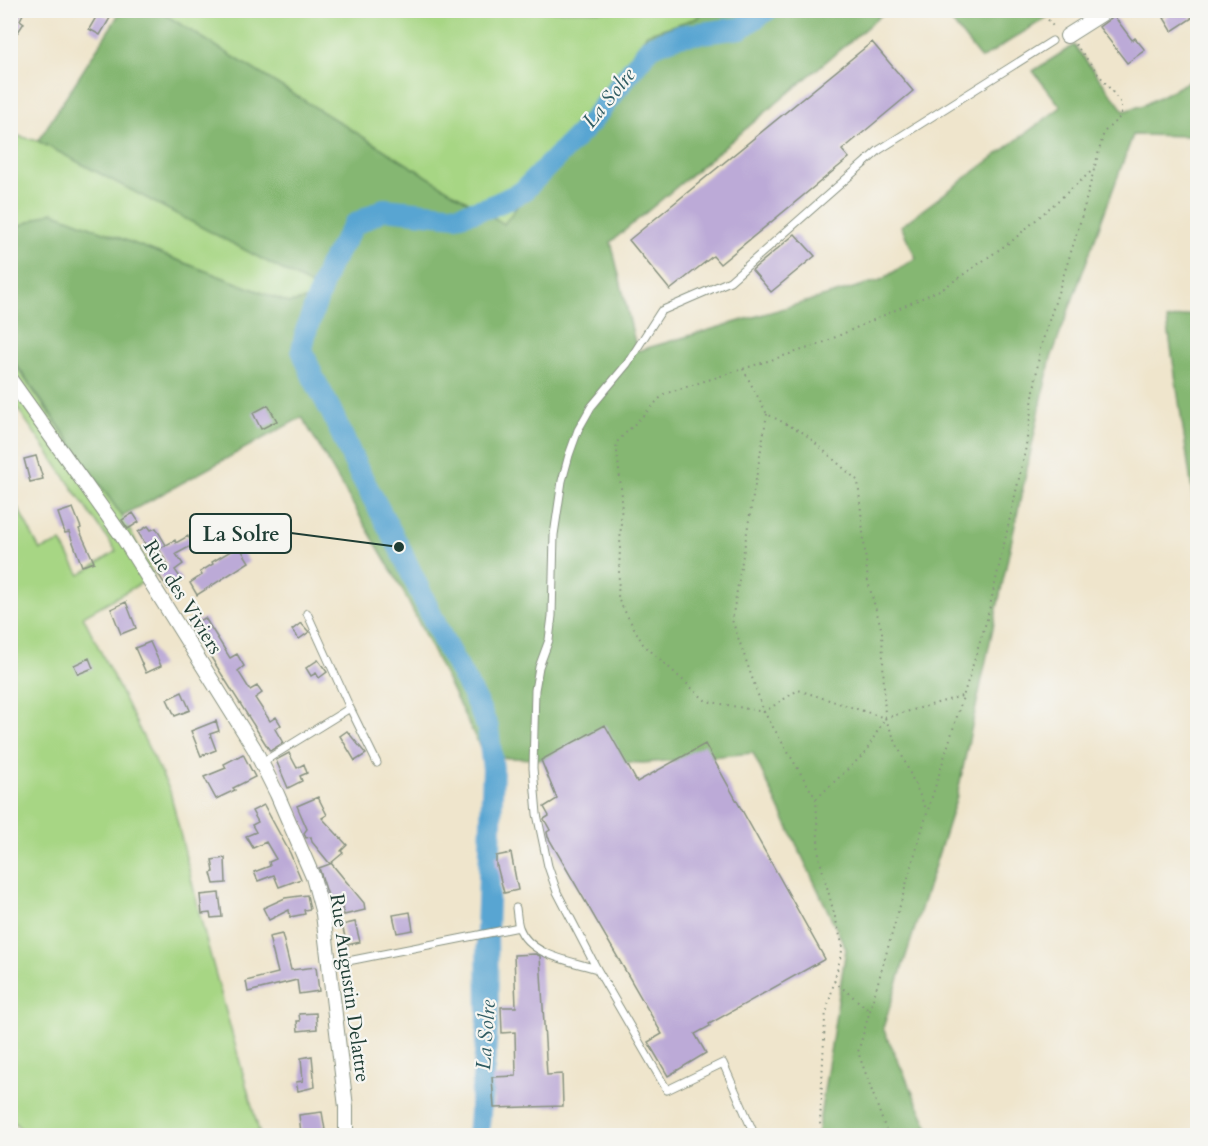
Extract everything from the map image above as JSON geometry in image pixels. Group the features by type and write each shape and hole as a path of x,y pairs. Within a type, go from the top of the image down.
{"street":[{"path":"1069,38 1108,10"},
{"name":"Rue des Viviers","path":"10,379 122,536 215,685 261,763 300,848"},
{"name":"Rue Augustin Delattre","path":"300,848 318,892 323,914 327,965 346,1107 346,1136"}],"lane":[{"path":"755,1136 723,1063 667,1090 597,969 557,892 548,866 537,814 533,768 536,690 539,667 549,640 552,616 554,535 562,481 578,430 591,407 627,364 661,311 730,281 879,150 1052,41"},
{"path":"307,613 377,763"},
{"path":"261,763 350,708"},
{"path":"516,908 519,927 530,942 552,956 597,969"},
{"path":"327,965 519,927"}],"path":[{"path":"888,1136 858,1052 927,813 987,619 1022,463 1040,349 1078,230 1104,132 1120,116 1121,104 1069,38 1052,28 1041,10"},
{"path":"963,696 885,718 798,690 764,712 706,701 643,644 618,599 622,496 616,443 664,394 818,345 944,288 1013,240 1094,169"},
{"path":"742,369 767,414 804,433 858,481 868,582 882,631 885,718 927,813"},
{"path":"767,414 732,620 764,712 816,799 819,857 843,947 825,1018 820,1123 824,1136"},
{"path":"816,799 865,753 885,718"},
{"path":"834,981 870,1011"}],"green space":[{"path":"121,11 159,11 504,224 647,34 697,18 701,11 886,11 611,242 637,351 881,280 916,258 901,226 1061,107 1033,71 1074,45 1124,111 1144,105 1197,77 1197,136 1133,135 1050,361 957,796 883,1028 932,1135 819,1135 846,949 753,753 643,763 485,757 401,587 302,417 122,516 11,357 10,230 52,212 289,303 330,295 38,141"},
{"path":"159,11 701,11 697,18 647,34 504,224"},
{"path":"943,11 1057,11 981,59"},
{"path":"10,134 38,141 331,295 289,303 52,212 11,230"},
{"path":"1198,313 1197,524 1167,320"},
{"path":"10,358 122,516 154,576 83,616 170,791 204,932 260,1135 27,1135 13,1121 10,1112 11,511 18,508 40,550 61,542 80,575 116,551 11,399"}],"building":[{"path":"10,10 25,10 20,20 24,23 18,32 14,30 10,36"},
{"path":"1176,10 1187,10 1192,18 1172,31 1164,18"},
{"path":"99,12 110,18 100,35 89,29"},
{"path":"1114,16 1132,40 1135,38 1145,50 1127,63 1099,27"},
{"path":"872,42 913,91 842,150 849,158 720,264 713,256 670,290 629,240"},
{"path":"795,234 815,256 771,292 752,270"},
{"path":"268,405 277,421 261,429 253,413"},
{"path":"36,456 43,479 30,482 24,459"},
{"path":"73,508 81,528 79,529 94,562 82,566 69,532 65,533 58,513"},
{"path":"133,513 139,522 128,529 122,520"},
{"path":"148,526 151,530 156,528 166,545 151,554 138,532"},
{"path":"188,536 193,545 176,554 183,564 175,570 182,580 168,589 157,572 168,565 159,549"},
{"path":"239,546 249,562 197,595 190,583 202,575 200,572 213,564 212,562"},
{"path":"126,602 136,628 121,634 111,609"},
{"path":"205,618 230,658 237,654 244,666 238,671 250,690 257,686 262,693 255,698 270,721 276,717 281,725 275,729 283,743 270,751 190,624"},
{"path":"301,623 309,632 299,639 292,630"},
{"path":"150,642 161,666 146,673 135,648"},
{"path":"89,658 93,668 78,674 74,665"},
{"path":"318,660 327,672 319,678 316,673 311,676 306,668"},
{"path":"182,692 190,710 175,716 167,699"},
{"path":"216,721 219,731 210,734 216,750 201,756 191,731"},
{"path":"605,725 637,782 705,744 825,959 695,1034 706,1053 668,1076 648,1042 662,1034 548,837 547,832 550,830 544,819 549,816 544,807 557,799 541,760"},
{"path":"347,731 366,754 355,761 340,736"},
{"path":"289,753 297,768 304,764 307,773 300,776 302,781 288,788 276,760"},
{"path":"243,754 255,777 216,799 204,777 226,768 224,764"},
{"path":"318,797 327,815 322,818 347,845 341,851 343,853 331,863 364,903 365,910 344,915 340,899 330,902 319,868 330,864 312,842 311,837 306,838 304,833 307,829 297,806"},
{"path":"264,805 301,879 279,887 274,875 258,881 254,872 270,866 269,862 276,859 266,842 253,848 246,836 256,832 252,825 258,822 252,811"},
{"path":"511,853 518,890 504,893 496,866 496,856"},
{"path":"225,858 226,883 214,884 211,873 214,872 212,860"},
{"path":"219,893 222,917 211,918 210,913 202,914 200,895"},
{"path":"307,895 310,909 304,910 305,914 290,917 289,910 269,920 263,908 285,898"},
{"path":"410,912 413,930 397,933 393,915"},
{"path":"355,922 360,942 347,945 342,925"},
{"path":"282,934 291,970 316,967 319,991 299,994 297,980 248,992 246,981 278,973 269,937"},
{"path":"536,954 540,956 547,1075 562,1074 563,1106 494,1108 492,1077 516,1076 515,1032 502,1033 501,1007 516,1007 514,955"},
{"path":"316,1013 317,1029 298,1031 299,1014"},
{"path":"312,1056 315,1087 298,1091 296,1082 303,1081 301,1058"},
{"path":"322,1112 326,1136 306,1136 306,1133 301,1133 299,1115"}],"waterway":[{"name":"La Solre","path":"478,1136 488,1021 487,930 493,769 488,728 313,377 302,350 306,331 329,266 354,225 384,209 457,216 490,207 522,192 590,123 650,47 678,36 741,28 767,10"}],"place":[{"name":"La Solre","path":"399,547"}]}
